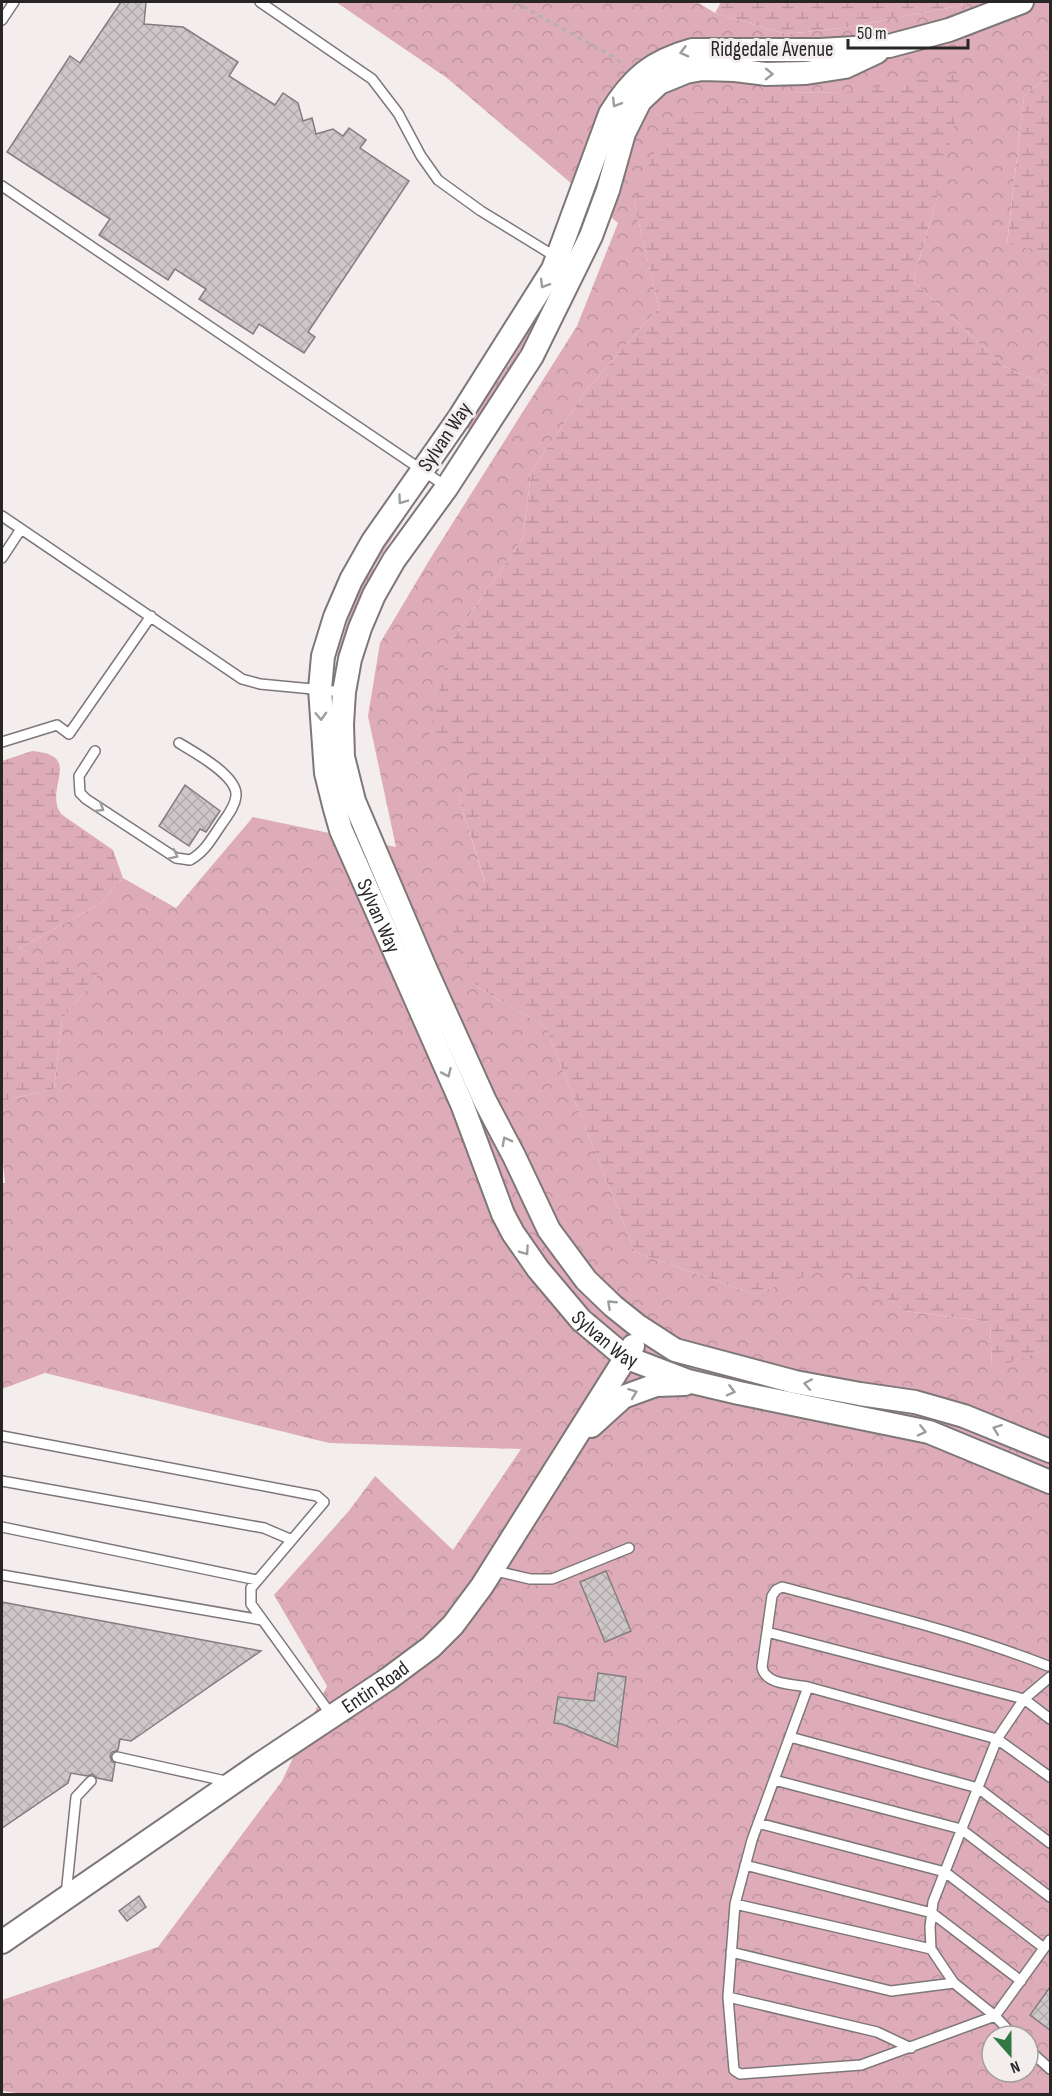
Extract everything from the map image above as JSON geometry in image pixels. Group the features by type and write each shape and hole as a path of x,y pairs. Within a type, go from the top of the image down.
{"street":[{"name":"Ridgedale Avenue","path":"664,70 687,72 702,69 735,70 766,74 806,73 845,67 889,46 949,30 1022,2"},
{"name":"Sylvan Way","path":"664,70 633,113 624,134 608,190 567,263 553,269 508,342 373,541 351,580 328,634 320,689 326,773 335,809 341,830 514,1156 549,1230 586,1280 613,1306 675,1350 795,1382 915,1401 964,1416 1050,1451"},
{"name":"Sylvan Way","path":"664,70 634,79 622,93 610,114 567,263 532,356 447,487 394,560 374,595 360,628 350,659 344,692 342,724 343,757 354,801 408,956 503,1214 538,1269 580,1320 625,1357 688,1381 929,1432 1050,1482"},
{"name":"Entin Road","path":"2,1942 431,1647 453,1625 492,1570 644,1330"},
{"path":"572,1443 623,1397 656,1385 673,1383 704,1385"}],"lane":[{"path":"2,20 15,2"},
{"path":"260,2 372,79 398,112 421,156 438,180 481,211 567,263"},
{"path":"2,186 447,487"},
{"path":"2,516 242,679 260,684 344,692"},
{"path":"2,558 21,529"},
{"path":"2,742 57,725 69,734 151,616"},
{"path":"95,752 80,776 80,793 176,858 190,860 202,852 232,808 236,791 231,780 179,742"},
{"path":"125,824 132,814"},
{"path":"2,1436 317,1496 324,1502 251,1588 251,1604 332,1716"},
{"path":"2,1481 264,1528 292,1540"},
{"path":"2,1527 257,1580"},
{"path":"492,1570 530,1579 552,1579 629,1548"},
{"path":"2,1575 262,1620"},
{"path":"1036,1687 1049,1664 930,1626 782,1587 772,1596 762,1667 763,1674 769,1679 808,1687 997,1738 1050,1777"},
{"path":"767,1632 1024,1699 1050,1719"},
{"path":"1003,2024 954,1983 931,1949 933,1902 997,1738 1024,1699 1050,1677"},
{"path":"758,1823 945,1872 1047,1944 995,2016 861,2065 740,2074 734,2070 728,1996 735,1904 758,1823 808,1687"},
{"path":"789,1737 978,1788 1050,1843"},
{"path":"117,1757 232,1782"},
{"path":"774,1780 961,1828 1050,1897"},
{"path":"65,1898 76,1797 91,1781"},
{"path":"745,1865 932,1913 1021,1981"},
{"path":"735,1904 931,1949"},
{"path":"730,1952 891,1991 954,1983"},
{"path":"728,1996 877,2032 911,2048"}],"path":[{"path":"515,2 617,59 634,79"}],"green space":[{"path":"336,2 697,2 715,13 786,34 842,28 971,2 1050,2 1050,75 1024,96 1007,243 1050,252 1050,387 1003,366 913,281 939,191 846,92 785,93 634,202 659,308 588,388 531,472 523,538 450,643 481,759 459,799 485,882 477,987 545,1026 635,1252 754,1294 839,1264 905,1311 990,1322 992,1368 1050,1348 1050,2094 24,2094 2,2091 2,2000 158,1947 282,1781 327,1686 274,1595 348,1512 375,1476 453,1550 521,1449 329,1443 45,1373 2,1389 2,1183 5,1183 2,1152 2,1101 54,1089 62,1019 98,975 18,949 101,903 123,878 176,908 253,817 396,847 368,716 380,643 430,559 577,326 618,223 447,78"},
{"path":"721,2 971,2 842,28 786,34 715,13"},
{"path":"967,72 939,191 913,281 1003,366 1050,387 1050,1348 992,1369 990,1322 905,1311 839,1265 754,1294 635,1252 545,1026 477,987 449,921 485,881 459,799 480,759 429,736 450,643 523,538 531,472 588,388 659,308 634,202 668,119 785,93 846,92"},
{"path":"1050,75 1050,252 1007,244 1024,96"},
{"path":"546,300 548,301 510,373 470,432 467,426 509,364"},
{"path":"410,509 374,567 365,601 339,658 337,655 360,590 375,563"},
{"path":"32,751 46,753 55,758 60,771 56,796 61,814 113,850 123,878 101,903 18,949 99,974 62,1019 54,1089 2,1101 2,761"}],"building":[{"path":"121,2 146,2 144,24 183,27 238,62 229,76 275,105 283,93 298,103 303,121 312,118 316,134 333,129 343,136 349,128 366,140 360,148 409,181 308,332 315,337 304,353 259,324 253,334 199,299 206,289 175,269 168,280 99,235 110,219 7,152 70,56 80,63"},
{"path":"185,785 220,811 206,832 200,829 189,846 159,826"},
{"path":"606,1571 631,1631 605,1642 580,1582"},
{"path":"2,1602 261,1651 131,1741 120,1739 118,1750 112,1752 110,1756 112,1762 115,1763 112,1781 97,1778 92,1774 87,1776 71,1773 68,1783 2,1828"},
{"path":"598,1673 626,1677 617,1747 562,1724 554,1723 558,1697 594,1701"},
{"path":"139,1896 146,1907 127,1921 119,1911"},
{"path":"1050,1987 1050,2030 1030,2015"}]}
